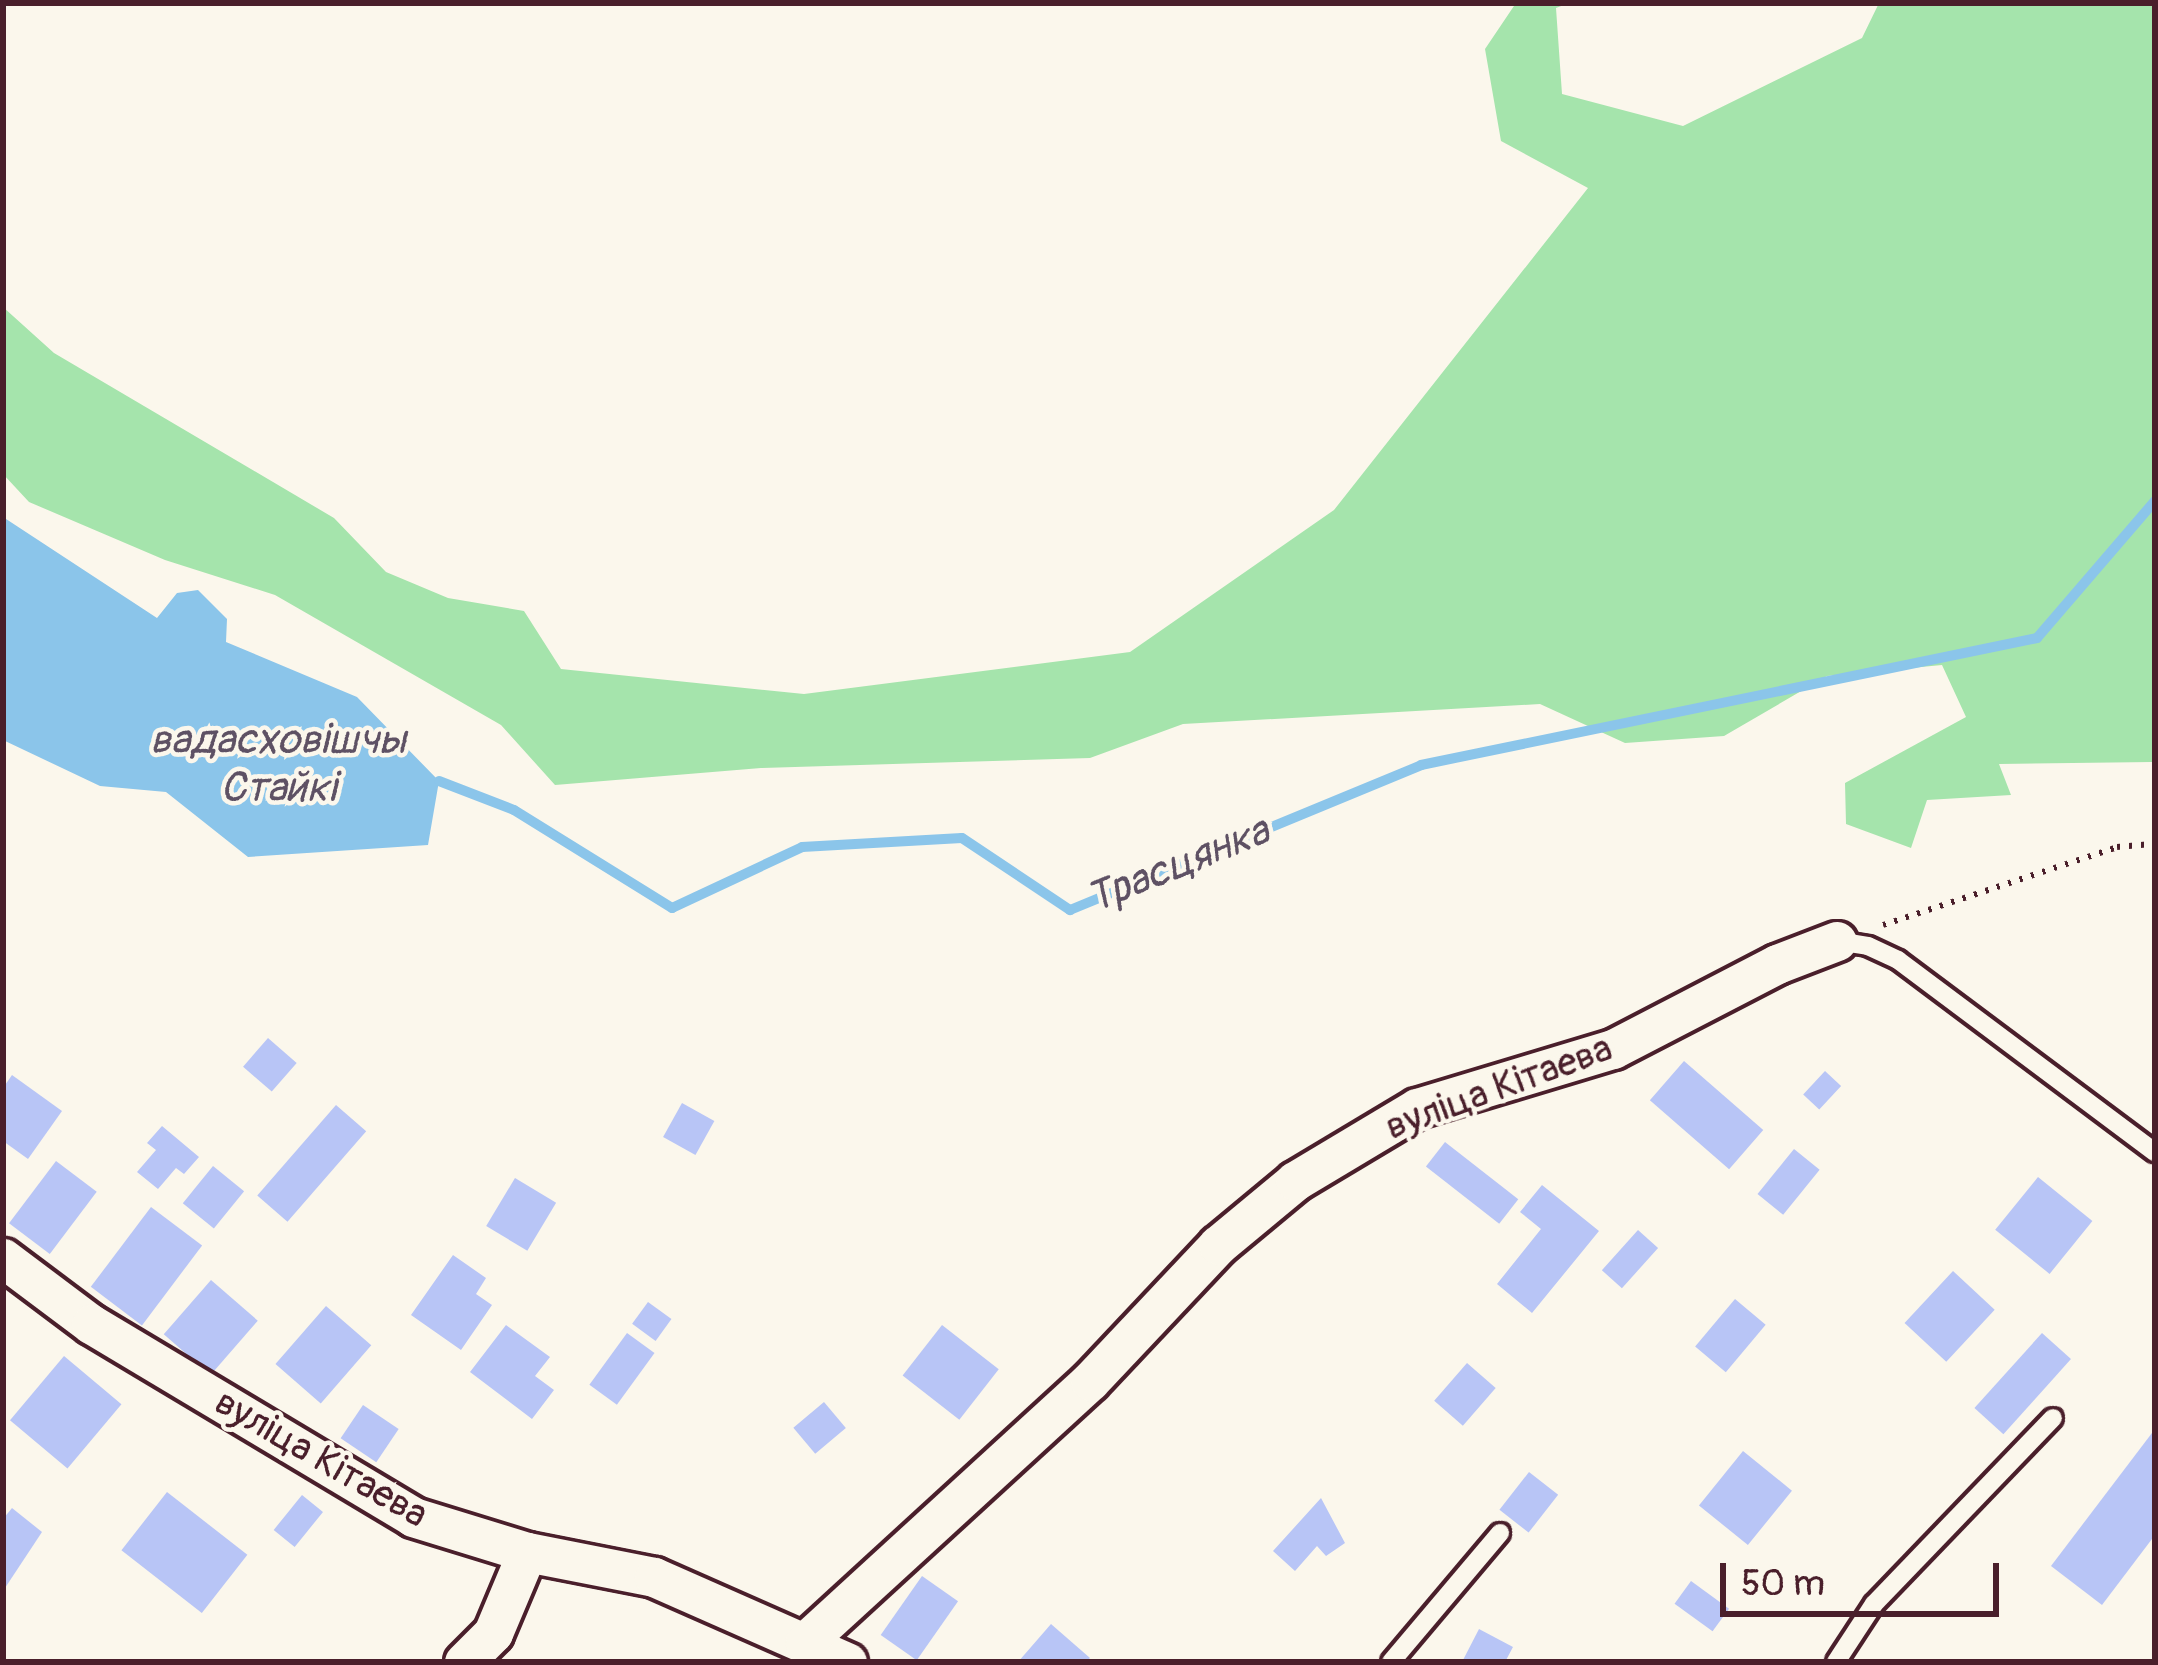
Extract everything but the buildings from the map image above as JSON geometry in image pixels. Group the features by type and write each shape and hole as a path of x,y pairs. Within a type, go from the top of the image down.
{"street":[{"name":"вуліца Кітаева","path":"805,1642 1090,1381 1219,1245 1294,1181 1417,1108 1613,1049 1777,964 1837,941"},
{"name":"вуліца Кітаева","path":"3,1258 91,1324 413,1517 526,1552 654,1577 847,1662"},
{"path":"464,1662 493,1633 526,1552"}],"lane":[{"path":"1837,941 1868,946 1898,960 2155,1152"},
{"path":"1836,1662 1874,1604 2053,1418"},
{"path":"1391,1662 1500,1533"}],"path":[{"path":"1837,941 2016,878 2117,848 2155,844"}],"green space":[{"path":"1516,3 1569,3 1556,8 1562,94 1683,126 1862,38 1879,3 2155,3 2152,762 1999,764 2011,795 1927,800 1911,848 1846,824 1845,783 1966,717 1942,665 1827,676 1724,736 1625,743 1540,704 1183,724 1090,758 761,768 555,785 501,725 275,595 165,560 29,502 3,474 3,307 54,353 334,518 386,572 448,598 524,611 561,669 804,694 1130,652 1334,510 1588,188 1501,141 1485,49"}],"water":[{"name":"вадасховішчы Стайкі","path":"3,517 157,618 177,593 198,590 227,619 226,642 357,697 439,781 428,845 248,857 166,792 100,786 3,740"}],"waterway":[{"name":"Трасцянка","path":"439,781 514,810 672,908 802,847 962,838 1070,910 1421,765 2037,638 2155,501"}]}
